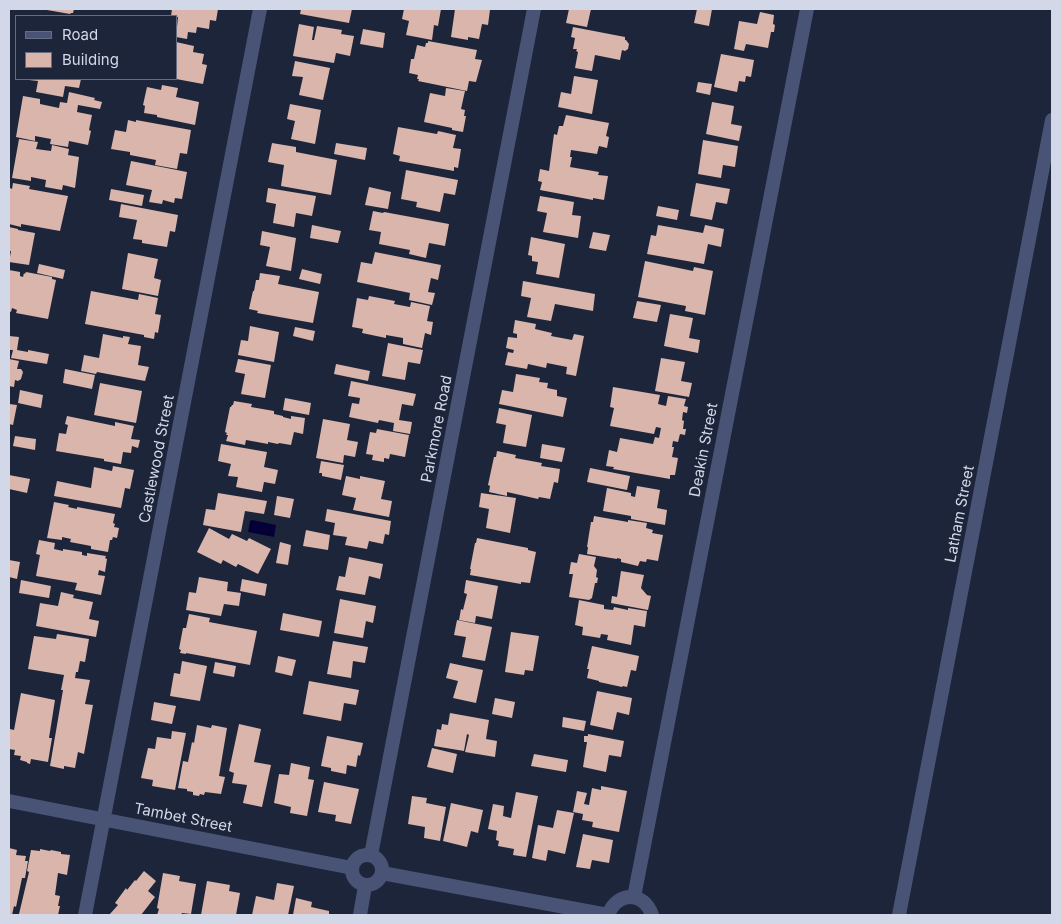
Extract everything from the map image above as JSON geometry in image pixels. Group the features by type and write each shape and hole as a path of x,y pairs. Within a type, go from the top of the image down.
{"street":[{"name":"Castlewood Street","path":"85,915 260,9"},
{"name":"Parkmore Road","path":"371,855 534,9"},
{"name":"Deakin Street","path":"634,897 807,9"},
{"name":"Latham Street","path":"900,915 1052,120"},
{"name":"Tambet Street","path":"9,801 352,868"},
{"path":"371,855 381,864 381,878 374,884 360,885 353,878 352,868 356,859 361,856 371,855"},
{"path":"382,873 608,915 611,907 617,901 625,897 634,897 642,900 649,906 652,915"},
{"path":"360,915 365,886"}],"shaded area":[{"path":"250,521 276,525 274,537 248,532"}],"building":[{"path":"47,9 74,9 73,13 70,14"},
{"path":"172,9 218,9 216,21 210,20 209,29 197,27 196,33 188,32 187,39 178,37 178,15 171,15"},
{"path":"301,9 352,9 349,23 300,14"},
{"path":"404,9 441,9 438,26 434,25 432,40 406,35 409,21 402,19"},
{"path":"455,9 490,10 488,25 482,24 479,39 468,37 468,40 451,37"},
{"path":"569,9 591,9 587,27 566,23"},
{"path":"697,9 712,9 709,26 694,23"},
{"path":"760,12 774,15 774,32 771,32 768,48 746,44 744,51 734,49 739,21 757,24"},
{"path":"299,24 314,27 312,40 314,40 317,26 342,30 341,34 354,36 350,56 336,53 334,63 293,56"},
{"path":"573,27 625,37 629,44 628,49 622,50 620,60 595,55 592,71 575,68 578,52 576,51 577,49 573,49 575,38 571,37"},
{"path":"363,29 385,33 383,48 360,44"},
{"path":"428,41 477,50 475,59 482,60 476,82 469,81 467,91 418,81 418,75 409,73 411,59 414,59 417,45 425,47"},
{"path":"178,42 194,46 193,52 204,54 202,64 207,65 203,84 178,79"},
{"path":"721,54 754,60 751,77 746,76 745,82 739,81 737,92 714,87"},
{"path":"295,61 330,68 323,100 299,95 303,77 292,76"},
{"path":"574,76 598,80 592,114 558,107 561,92 571,94"},
{"path":"29,80 81,80 79,88 65,86 63,97 36,92 38,81"},
{"path":"698,82 712,84 710,95 696,92"},
{"path":"162,85 178,88 176,97 199,102 195,125 144,113 145,106 143,105 147,87 161,90"},
{"path":"446,88 465,91 461,109 465,110 464,116 466,116 463,132 424,122 430,93 445,96"},
{"path":"69,92 95,98 94,100 102,102 100,109 78,105 77,112 92,115 88,145 69,141 68,147 50,144 51,139 35,136 35,141 16,137 23,96 40,99 40,104 59,108 60,102 67,103"},
{"path":"712,102 734,106 731,124 742,126 739,141 706,134"},
{"path":"290,104 321,110 315,144 291,139 295,121 287,119"},
{"path":"566,115 609,123 606,136 609,137 607,148 599,146 597,154 571,150 570,157 572,157 570,167 599,172 598,175 608,176 604,200 593,198 593,200 540,190 542,182 538,181 540,169 549,171 554,134 557,135 559,126 563,126"},
{"path":"128,120 191,130 187,154 180,153 177,169 155,165 156,160 130,155 130,152 111,149 115,130 126,132"},
{"path":"398,127 437,134 438,131 456,135 453,148 461,149 458,168 454,167 454,171 399,161 400,156 393,154"},
{"path":"19,139 38,142 36,149 51,151 52,145 69,149 68,155 79,157 75,188 63,185 62,190 45,187 46,180 31,177 31,181 12,178"},
{"path":"703,140 738,146 735,167 723,165 721,178 698,174"},
{"path":"272,143 296,147 296,152 337,160 331,195 281,186 284,165 268,162"},
{"path":"336,143 367,148 365,160 334,154"},
{"path":"131,161 187,172 182,199 175,198 174,203 163,200 162,204 149,202 152,190 126,185"},
{"path":"406,170 458,180 455,195 444,193 440,212 416,207 417,202 401,199"},
{"path":"13,183 30,186 29,189 68,196 60,231 21,224 21,227 9,224 9,191 10,188 12,189"},
{"path":"696,183 730,189 727,204 716,202 712,220 690,216"},
{"path":"369,187 391,192 388,209 365,205"},
{"path":"268,188 316,196 312,216 296,213 294,227 273,223 276,204 266,202"},
{"path":"111,189 144,195 142,206 109,200"},
{"path":"540,196 574,202 572,215 581,216 578,238 543,232 547,213 537,211"},
{"path":"121,204 178,215 175,232 170,231 167,247 142,243 142,240 133,239 137,220 119,217"},
{"path":"658,206 679,210 677,220 656,216"},
{"path":"373,211 449,224 445,246 429,243 426,258 409,254 410,250 379,244 381,232 369,230"},
{"path":"312,225 341,231 338,243 310,238"},
{"path":"658,225 703,233 705,225 724,229 721,247 708,244 704,264 647,254 651,235 656,236"},
{"path":"9,227 35,233 29,265 9,262 11,251 9,251"},
{"path":"262,231 296,238 291,271 266,266 270,247 260,245"},
{"path":"593,232 610,235 606,251 589,248"},
{"path":"531,237 565,244 559,278 536,274 538,262 532,261 532,256 528,255"},
{"path":"375,252 441,265 438,280 431,278 428,292 435,293 432,305 409,300 410,293 357,282 361,262 372,264"},
{"path":"128,253 158,259 154,278 161,280 158,296 122,289"},
{"path":"645,261 693,271 694,267 713,271 705,315 685,311 686,306 638,297"},
{"path":"39,264 65,270 63,279 37,273"},
{"path":"302,269 322,274 320,284 299,279"},
{"path":"9,270 20,272 20,276 23,277 26,272 52,277 52,279 56,280 48,319 16,313 17,310 12,308 11,312 9,311"},
{"path":"260,273 280,276 278,284 319,292 313,323 257,313 258,311 249,309 256,280 259,280"},
{"path":"523,281 595,294 593,311 555,304 551,321 527,317 531,298 521,296"},
{"path":"91,291 138,300 139,294 158,298 155,314 161,315 158,333 155,332 154,339 144,337 144,335 85,324"},
{"path":"369,296 395,301 394,304 410,307 411,302 430,306 427,321 433,322 431,335 425,333 422,348 403,344 403,338 386,335 386,338 362,333 363,329 352,327 357,298 368,300"},
{"path":"637,301 661,305 657,322 633,318"},
{"path":"670,314 693,318 689,338 700,340 698,353 664,346"},
{"path":"515,320 536,324 535,329 552,333 551,336 572,340 574,334 584,336 576,376 566,374 567,367 547,363 546,368 528,364 527,369 505,365 508,352 513,353 514,350 506,348 508,337 517,338 517,334 513,333"},
{"path":"250,326 279,332 274,362 238,355 241,340 248,341"},
{"path":"295,327 315,331 313,341 293,336"},
{"path":"103,334 123,338 123,336 130,337 128,344 141,346 138,365 149,367 145,381 81,371 84,355 99,358"},
{"path":"9,336 19,337 17,350 49,354 47,364 11,358 13,350 9,350"},
{"path":"388,343 423,350 420,364 408,362 405,380 382,376"},
{"path":"661,358 685,362 681,381 692,383 689,397 655,391"},
{"path":"9,359 19,361 17,369 21,369 23,372 21,379 15,380 14,387 9,386"},
{"path":"238,359 271,365 265,398 241,394 245,374 235,372"},
{"path":"336,364 370,371 368,381 334,374"},
{"path":"65,369 95,375 92,389 63,383"},
{"path":"516,374 540,378 539,382 548,383 547,388 557,390 557,396 567,398 563,417 499,404 502,390 513,392"},
{"path":"351,381 416,394 413,406 402,404 399,420 412,422 410,434 393,431 394,423 379,420 378,423 349,417 352,403 359,404 360,398 348,396"},
{"path":"100,383 142,391 136,423 94,415"},
{"path":"613,387 660,395 658,404 666,406 668,396 686,399 684,406 688,407 687,413 683,412 682,420 684,421 683,429 686,429 685,435 680,434 678,442 673,441 672,457 678,458 675,475 670,475 670,479 613,469 614,467 606,466 609,450 617,452 620,438 653,444 655,437 659,438 661,428 656,427 654,434 610,426 614,408 610,407"},
{"path":"20,390 43,395 41,408 18,403"},
{"path":"285,398 311,403 309,415 283,410"},
{"path":"234,401 252,404 251,407 274,411 274,414 291,419 291,416 305,418 303,434 294,432 291,445 268,442 268,444 246,440 245,445 226,441 228,435 225,432 230,407"},
{"path":"9,404 17,405 13,425 9,424"},
{"path":"499,408 532,415 526,447 503,443 506,425 496,423"},
{"path":"67,416 115,426 115,422 134,426 131,439 140,440 138,448 132,446 131,453 123,452 121,464 104,461 104,459 56,451 59,433 66,434 68,425 65,424"},
{"path":"323,419 350,424 347,440 358,442 355,457 344,455 343,463 316,458"},
{"path":"377,429 409,435 405,457 390,454 389,459 384,458 384,462 372,460 373,455 366,454 370,432 376,433"},
{"path":"15,436 36,439 35,450 13,446"},
{"path":"221,444 267,452 264,467 278,470 275,484 264,482 262,492 236,487 238,477 228,476 231,464 218,461"},
{"path":"542,444 565,448 562,462 540,458"},
{"path":"497,451 516,455 515,458 542,463 541,466 560,469 558,483 554,482 550,499 539,497 538,499 507,492 507,496 489,492 490,486 488,485"},
{"path":"321,461 344,465 341,480 322,476 322,473 319,473"},
{"path":"113,466 134,470 130,489 125,488 121,508 54,496 57,481 91,488 94,467 112,471"},
{"path":"590,468 630,476 627,490 587,482"},
{"path":"9,475 30,479 27,493 9,489"},
{"path":"346,476 360,479 360,476 385,481 381,499 392,501 389,517 353,510 356,498 342,495"},
{"path":"637,486 660,490 657,508 667,510 665,525 631,519 631,516 603,511 607,488 631,493 631,496 635,497"},
{"path":"218,493 267,501 264,514 245,511 241,532 203,525 206,509 215,510"},
{"path":"481,493 516,498 510,533 486,528 489,509 479,507"},
{"path":"277,496 294,499 290,518 274,515"},
{"path":"54,502 77,509 77,507 115,514 114,527 119,528 117,538 113,537 110,540 108,552 70,542 71,539 62,537 62,540 47,538"},
{"path":"327,509 391,521 389,535 385,534 383,544 369,541 367,549 345,545 347,537 333,535 335,523 325,521"},
{"path":"594,516 647,523 646,528 653,530 652,533 663,535 658,561 647,559 646,562 640,561 638,566 621,562 621,559 617,558 587,554 591,522 593,522"},
{"path":"209,528 229,539 232,534 247,541 249,538 271,549 258,574 238,564 236,567 223,560 221,564 197,552"},
{"path":"306,530 330,535 328,550 303,546"},
{"path":"477,538 528,548 528,550 536,552 530,583 521,582 521,584 470,575"},
{"path":"39,540 55,543 54,549 82,552 82,555 87,556 87,553 106,556 105,572 99,570 98,575 105,576 101,595 75,590 77,583 36,576 40,555 36,554"},
{"path":"280,542 291,545 288,565 276,563"},
{"path":"579,554 596,557 594,566 597,570 596,577 598,578 592,598 589,600 569,597 573,574 569,574 571,562 577,563"},
{"path":"349,557 383,564 380,579 369,576 365,595 336,590 339,576 345,577"},
{"path":"9,560 20,562 17,579 9,577"},
{"path":"621,571 644,575 641,588 647,595 651,596 648,610 611,603 612,596 617,597"},
{"path":"199,577 228,582 227,591 241,593 239,606 224,604 221,616 186,610 189,592 196,593"},
{"path":"242,579 267,584 265,596 240,591"},
{"path":"21,580 51,586 49,598 19,593"},
{"path":"466,580 498,586 492,619 476,616 475,623 459,620 467,594 464,593"},
{"path":"61,592 74,595 73,598 93,602 89,619 99,621 96,637 36,626 40,603 58,606"},
{"path":"340,599 376,606 373,623 366,621 363,638 334,633"},
{"path":"579,600 604,605 604,609 613,610 614,607 647,611 645,627 634,625 631,645 607,640 608,635 601,634 600,638 582,635 583,627 575,625"},
{"path":"283,613 322,621 319,637 280,630"},
{"path":"189,614 210,618 209,622 257,631 250,665 180,653 183,628 186,628"},
{"path":"457,620 492,627 485,661 462,657 466,637 454,635"},
{"path":"511,632 539,636 533,671 525,670 524,675 505,672"},
{"path":"57,634 89,639 85,662 80,661 75,678 90,680 85,704 93,705 84,754 78,752 75,768 64,766 64,769 50,766 64,675 28,669 34,636 56,639"},
{"path":"333,641 368,647 365,663 353,661 351,678 327,674"},
{"path":"592,646 639,656 636,671 631,670 627,687 587,678"},
{"path":"278,656 296,660 292,676 275,672"},
{"path":"182,661 207,666 200,701 170,696 174,673 180,674"},
{"path":"215,662 236,666 234,677 213,673"},
{"path":"450,663 483,670 476,703 453,698 458,681 446,678"},
{"path":"309,681 359,690 356,705 344,703 341,721 303,714"},
{"path":"597,691 632,698 629,715 617,712 613,730 590,725"},
{"path":"21,693 55,700 49,738 52,738 48,762 31,759 30,764 27,763 20,760 21,756 14,755 15,750 9,749 9,732 10,729 14,730"},
{"path":"495,698 515,702 512,718 492,714"},
{"path":"154,702 176,706 172,724 151,720"},
{"path":"450,713 489,720 486,739 497,741 495,757 465,752 469,735 467,734 464,751 434,746 437,729 441,730 442,724 448,725"},
{"path":"563,717 586,721 584,731 562,727"},
{"path":"239,724 261,729 254,762 271,765 262,807 243,803 247,785 232,783 234,773 229,771"},
{"path":"197,725 211,728 212,725 227,728 219,776 225,777 221,794 205,792 204,795 200,794 199,796 193,795 193,792 187,791 187,789 178,788 183,761 188,762"},
{"path":"172,731 186,733 175,790 152,786 153,780 141,778 148,748 155,749 157,737 171,739"},
{"path":"588,734 624,741 621,757 609,755 606,772 583,767 587,742 584,742 584,736 588,736"},
{"path":"327,736 363,743 356,767 347,765 346,774 331,771 331,768 321,766"},
{"path":"432,748 457,754 453,773 427,767"},
{"path":"534,754 568,760 566,772 531,766"},
{"path":"291,763 310,767 308,779 314,780 307,816 290,813 291,807 274,803 279,774 289,775"},
{"path":"324,782 359,789 351,824 335,821 336,815 318,812"},
{"path":"601,786 627,791 619,832 592,827 593,822 582,820 583,814 573,812 577,791 587,793 584,804 589,805 592,788 601,790"},
{"path":"516,792 538,796 526,857 513,855 514,849 498,846 499,841 496,840 497,831 488,829 493,804 504,806 503,816 511,818"},
{"path":"412,796 427,798 426,803 446,807 440,841 424,838 425,827 408,824"},
{"path":"451,803 483,810 478,833 471,831 467,847 443,841"},
{"path":"557,810 574,813 565,854 548,850 546,861 532,858 538,825 553,828"},
{"path":"583,834 613,840 609,863 592,860 590,869 576,867"},
{"path":"9,848 17,850 16,855 26,856 25,861 28,861 25,878 22,878 16,907 14,906 12,915 9,915"},
{"path":"40,849 70,855 67,875 58,873 55,895 60,896 58,915 19,914 29,872 27,871 31,850 40,851"},
{"path":"144,871 156,881 148,891 155,897 141,915 109,915 118,905 115,903 126,888 127,890"},
{"path":"163,873 180,876 179,881 196,884 191,914 157,915"},
{"path":"207,881 230,885 229,891 240,893 236,915 201,915"},
{"path":"277,883 294,886 288,915 252,915 256,896 274,900"},
{"path":"296,898 312,902 311,907 329,911 329,915 293,915"}]}
